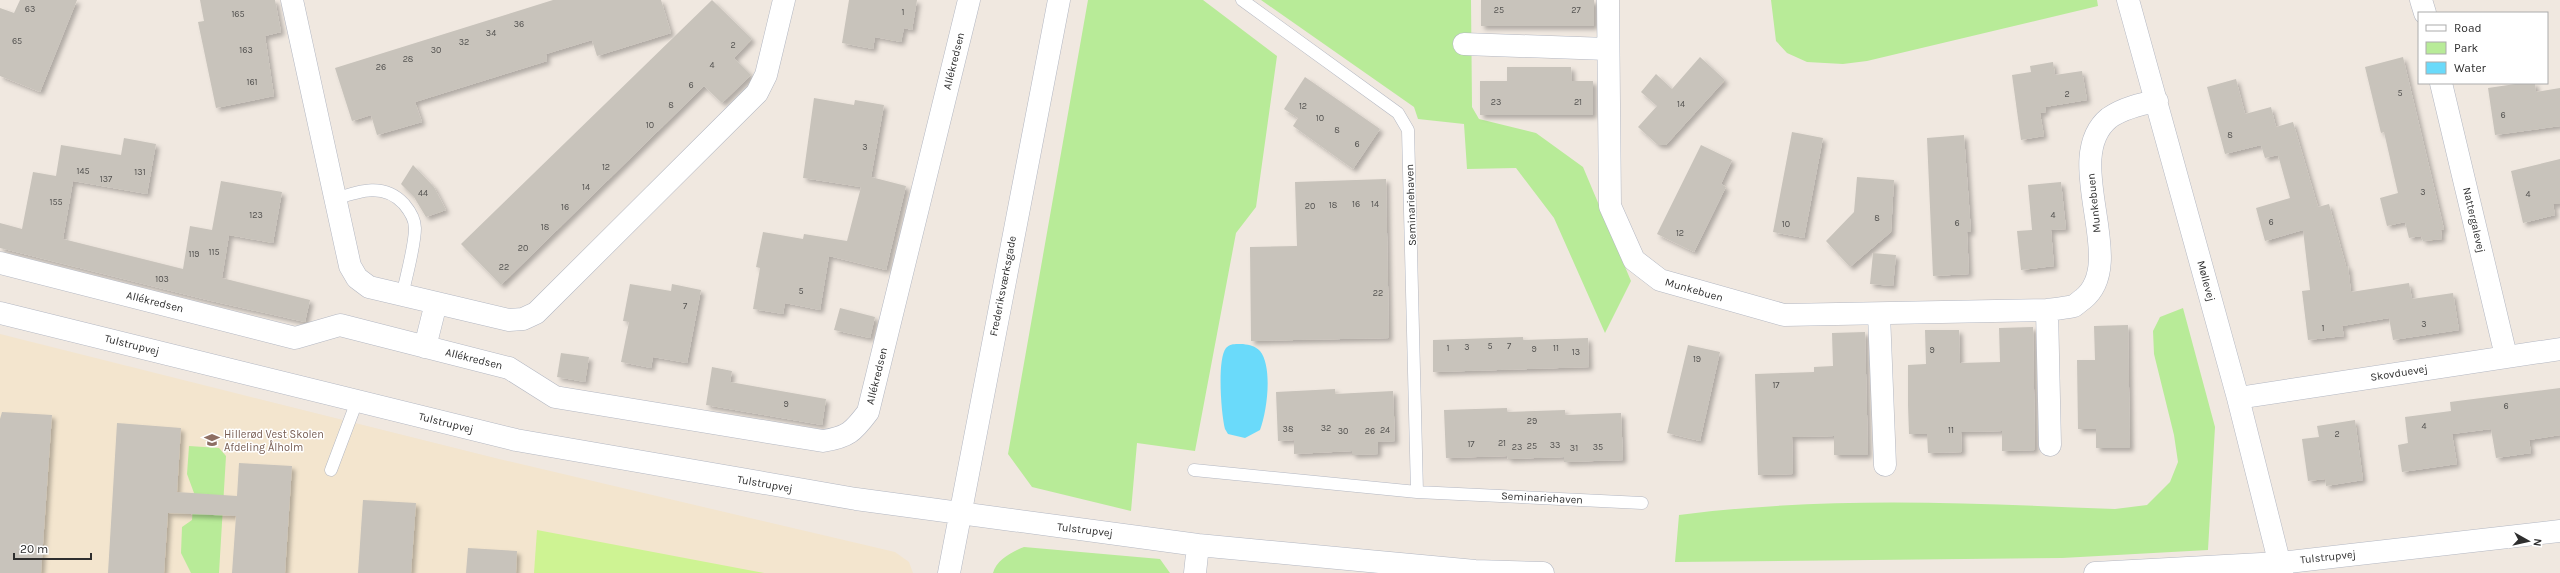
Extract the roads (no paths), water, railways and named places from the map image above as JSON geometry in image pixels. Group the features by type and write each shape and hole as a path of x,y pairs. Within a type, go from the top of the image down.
{"street":[{"path":"292,0 350,266 356,278 369,287 509,320 523,319 536,313 757,93 766,75 784,0"},
{"name":"Allékredsen","path":"0,263 295,338 340,325 509,368 555,397 823,441 842,438 854,431 868,412 969,0"},
{"name":"Frederiksværksgade","path":"949,573 1059,0"},
{"name":"Munkebuen","path":"1608,0 1610,206 1634,260 1660,280 1784,315 2047,310 2075,305 2092,292 2101,268 2089,158 2096,136 2109,119 2132,106 2157,101"},
{"name":"Møllevej","path":"2128,0 2238,398 2281,568"},
{"path":"2421,0 2424,12"},
{"path":"1464,44 1608,49"},
{"name":"Nattergalevej","path":"2441,84 2506,356"},
{"path":"426,347 436,304"},
{"path":"2047,310 2050,445"},
{"name":"Tulstrupvej","path":"0,312 516,440 856,499 960,515 1198,545 1475,571 1543,573"},
{"path":"1879,314 1884,465"},
{"name":"Skovduevej","path":"2238,398 2506,356 2560,349"},
{"name":"Tulstrupvej","path":"2095,573 2281,568 2560,531"},
{"path":"1195,573 1198,545"}],"lane":[{"name":"Seminariehaven","path":"1242,0 1398,113 1408,130 1417,492"},
{"path":"335,199 363,190 381,190 398,197 410,211 415,228 402,296"},
{"path":"331,470 357,401"},
{"name":"Seminariehaven","path":"1194,470 1417,492 1642,503"}],"water":[{"path":"1236,344 1252,346 1260,351 1264,358 1268,378 1267,401 1260,430 1245,438 1228,434 1225,429 1222,412 1221,387 1221,363 1226,348"}],"place":[{"name":"Hillerød Vest Skolen Afdeling Ålholm","path":"212,440"}]}
